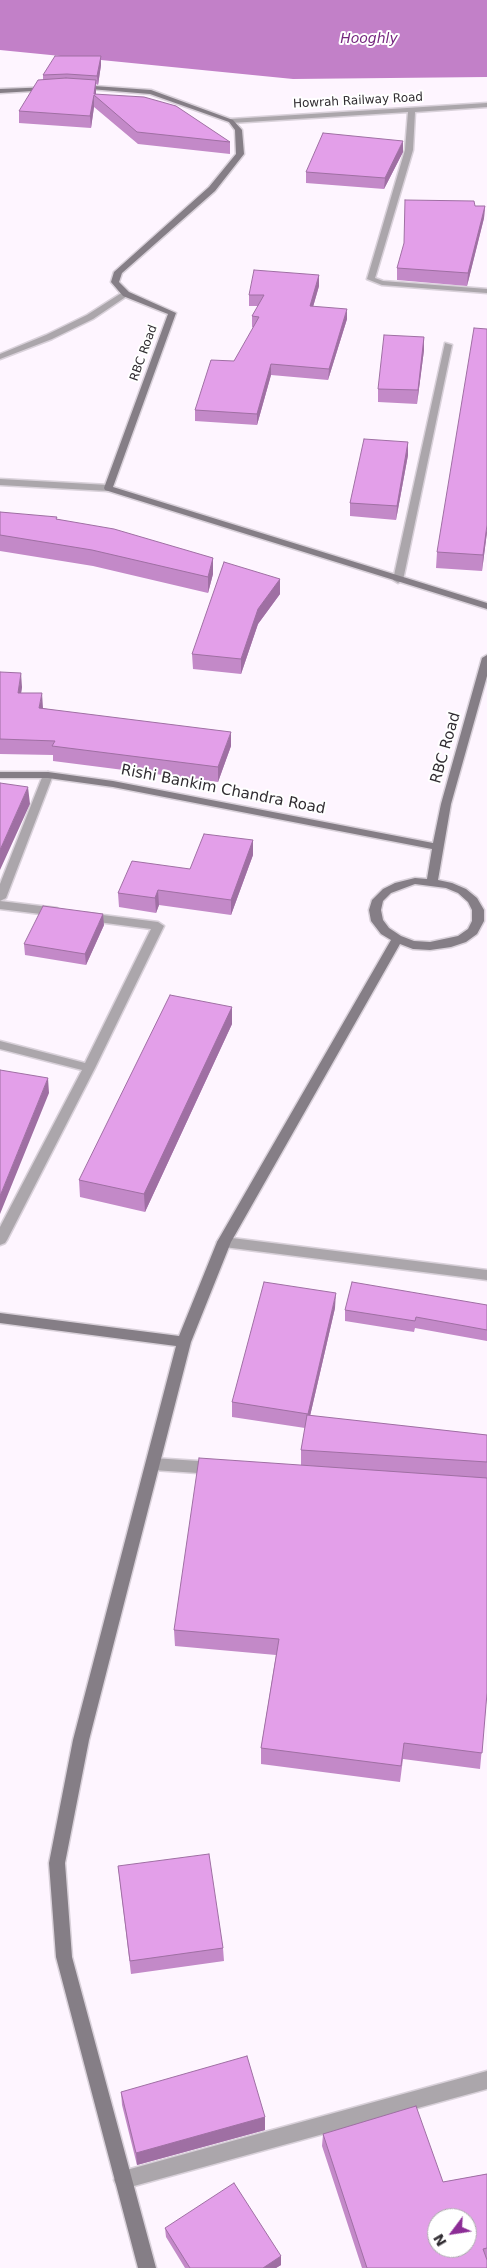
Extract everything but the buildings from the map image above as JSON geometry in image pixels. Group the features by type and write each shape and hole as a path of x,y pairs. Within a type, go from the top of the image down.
{"main road":[{"path":"0,91 63,87 151,92 230,121 238,130 240,154 212,189 118,272 115,282 126,294"},
{"name":"RBC Road","path":"108,488 172,313 126,294"},
{"path":"108,488 398,580 487,606"},
{"name":"RBC Road","path":"432,881 446,804 487,658"},
{"name":"Rishi Bankim Chandra Road","path":"0,775 48,775 113,784 438,847"},
{"path":"415,881 432,881 448,885 467,895 478,910 483,921 462,939 448,944 422,945 397,939 385,931 377,921 375,910 378,900 387,891 400,885 415,881"},
{"path":"147,2268 64,1957 57,1863 81,1740 184,1342 224,1242 397,939"},
{"path":"0,1318 184,1342"}],"street":[{"name":"Howrah Railway Road","path":"230,121 487,105"},
{"path":"412,110 409,150 371,279 382,283 487,291"},
{"path":"0,357 66,329 126,294"},
{"path":"398,580 448,344"},
{"path":"0,482 108,488"},
{"path":"0,898 48,775"},
{"path":"0,905 158,926 89,1068 0,1240"},
{"path":"0,1045 89,1068"},
{"path":"224,1242 487,1276"},
{"path":"153,1464 232,1469"},
{"path":"123,2180 487,2080"}],"water":[{"name":"Hooghly","path":"0,0 487,0 487,77 293,79 0,50"}]}
